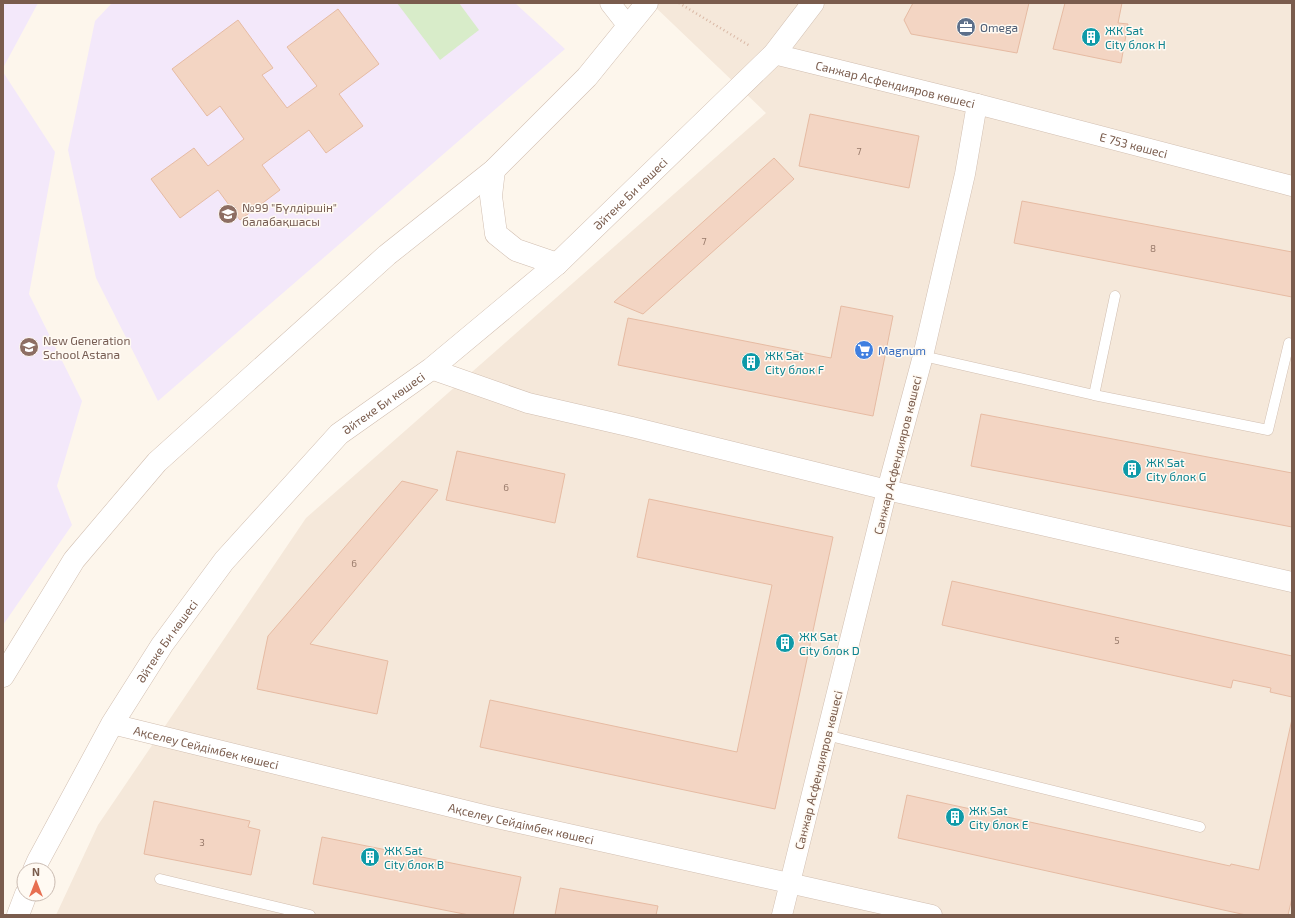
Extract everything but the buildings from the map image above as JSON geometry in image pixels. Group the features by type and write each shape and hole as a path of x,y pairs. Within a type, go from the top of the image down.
{"street":[{"path":"610,3 628,26"},
{"path":"3,676 74,560 157,462 387,255 494,170 587,77 647,3"},
{"name":"Әйтеке Би көшесі","path":"38,862 112,724 162,645 224,561 339,434 431,369 557,264 772,56 813,3"},
{"name":"Санжар Асфендияров көшесі","path":"772,56 976,104 964,174 923,356 887,490 782,915"},
{"name":"Е 753 көшесі","path":"976,104 1292,186"},
{"path":"494,170 491,196 496,234 516,250 557,264"},
{"path":"431,369 528,403 632,426 887,490 1292,582"},
{"name":"Ақселеу Сейдімбек көшесі","path":"112,724 488,816 790,882 932,915"},
{"path":"18,915 23,902"}],"lane":[{"path":"1094,395 1115,296"},
{"path":"923,356 1094,395 1268,430 1288,343"},
{"path":"826,735 1200,827"},
{"path":"160,879 310,915"}],"path":[{"path":"679,3 772,56"}],"shaded area":[{"path":"3,3 38,3 3,68"},
{"name":"№99 \"Бүлдіршін\" балабақшасы","path":"112,3 515,3 565,49 158,401 96,278 68,150 95,21"},
{"path":"651,3 1292,3 1292,915 56,915 98,825 306,518 766,113"},
{"name":"New Generation School Astana","path":"3,72 55,152 29,294 82,401 57,486 72,525 3,625"}],"green space":[{"path":"397,3 459,3 479,30 440,60"}],"place":[{"name":"Omega","path":"966,27"},
{"name":"ЖК Sat City блок H","path":"1091,37"},
{"name":"№99 \"Бүлдіршін\" балабақшасы","path":"228,214"},
{"name":"New Generation School Astana","path":"29,347"},
{"name":"Magnum","path":"864,350"},
{"name":"ЖК Sat City блок F","path":"751,362"},
{"name":"ЖК Sat City блок G","path":"1132,469"},
{"name":"ЖК Sat City блок D","path":"785,643"},
{"name":"ЖК Sat City блок E","path":"955,817"},
{"name":"ЖК Sat City блок B","path":"370,857"}]}
